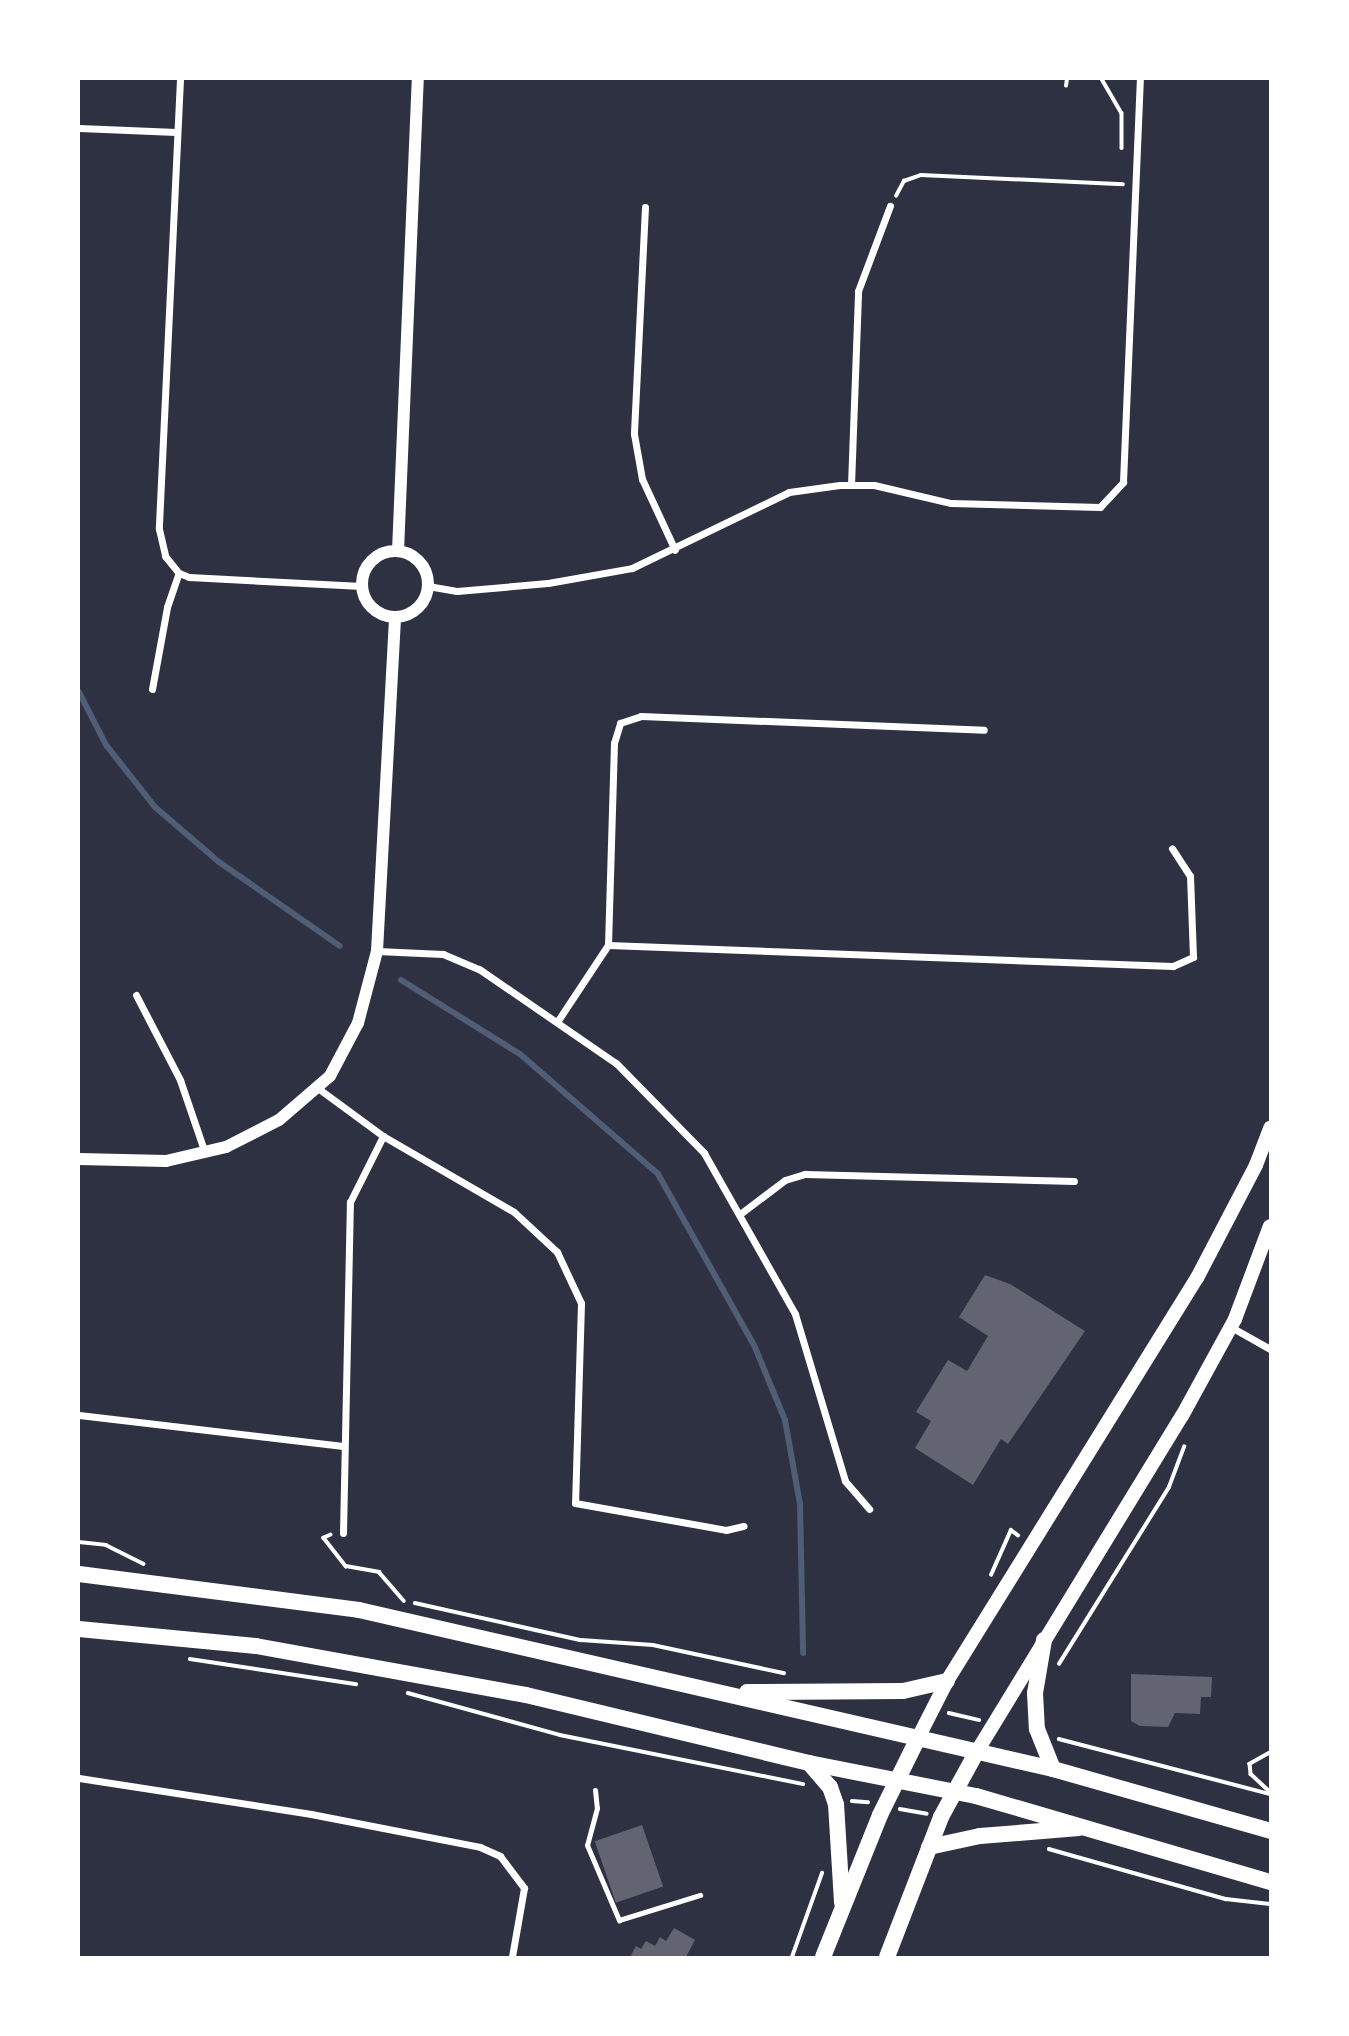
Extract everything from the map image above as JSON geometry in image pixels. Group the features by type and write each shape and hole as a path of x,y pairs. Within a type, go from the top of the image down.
{"main road":[{"path":"823,1957 884,1805 931,1709 1196,1278 1270,1128"},
{"path":"887,1957 941,1817 992,1723 1182,1416 1231,1327 1270,1226"},
{"path":"79,1574 359,1610 1053,1769 1270,1831"},
{"path":"79,1629 256,1646 526,1695 809,1762 955,1791 1091,1827 1270,1882"},
{"path":"1044,1640 1035,1693 1037,1729 1053,1769"},
{"path":"717,1692 903,1691 947,1681"},
{"path":"809,1762 830,1787 836,1804 842,1909"},
{"path":"929,1847 980,1836 1091,1827"}],"street":[{"path":"180,79 159,529 165,556 178,573 362,586"},
{"path":"398,551 418,79"},
{"path":"428,586 457,590 581,580 632,568 676,550 789,492 874,485 951,503 1100,507 1123,482 1140,79"},
{"path":"79,128 176,132"},
{"path":"851,485 858,291 890,206"},
{"path":"645,207 634,434 642,479 676,550"},
{"path":"398,551 418,560 428,586 418,607 395,617 373,609 362,586 372,559 398,551"},
{"path":"152,689 167,607 178,573"},
{"path":"79,1159 145,1163 205,1153 262,1130 319,1088 358,1023 377,951 395,617"},
{"path":"557,1022 608,945 614,743 620,723 641,716 984,730"},
{"path":"608,945 1173,966 1193,957 1190,876 1172,848"},
{"path":"377,951 443,954 479,969 616,1063 704,1153 795,1314 845,1481 869,1509"},
{"path":"136,995 180,1080 205,1153"},
{"path":"319,1088 383,1136 514,1212 556,1252 570,1274 581,1303 582,1322 575,1503 726,1530 744,1526"},
{"path":"343,1533 350,1202 383,1136"},
{"path":"740,1214 785,1180 805,1174 1074,1181"},
{"path":"1231,1327 1270,1349"},
{"path":"79,1415 343,1446"},
{"path":"79,1778 311,1814 480,1847 500,1856 524,1888 512,1957"}],"lane":[{"path":"595,1790 597,1808 587,1845 619,1920 700,1895"}],"path":[{"path":"1066,86 1067,79"},
{"path":"1102,79 1122,113 1122,160"},
{"path":"1121,172 1121,184"},
{"path":"890,206 904,181 921,175 1135,184"},
{"path":"1056,1669 1169,1487 1187,1441"},
{"path":"988,1581 1011,1530 1031,1544"},
{"path":"343,1533 324,1538 330,1550 346,1566 379,1572 406,1602"},
{"path":"79,1542 106,1545 155,1566"},
{"path":"393,1600 581,1640 653,1645 788,1674"},
{"path":"187,1658 362,1685"},
{"path":"402,1692 560,1735 790,1779 814,1788"},
{"path":"931,1709 992,1723"},
{"path":"1054,1733 1060,1739 1270,1793"},
{"path":"1270,1753 1250,1764 1251,1774 1270,1793"},
{"path":"870,1775 859,1800 941,1817"},
{"path":"1044,1847 1226,1899 1270,1904"},
{"path":"792,1957 824,1867"}],"building":[{"path":"985,1275 1010,1284 1085,1331 1008,1444 1001,1439 973,1485 915,1448 931,1421 916,1412 948,1360 967,1371 988,1336 959,1317"},
{"path":"1131,1674 1212,1677 1211,1697 1201,1697 1200,1714 1175,1713 1168,1727 1140,1726 1131,1721"},
{"path":"642,1825 663,1886 616,1903 595,1841"},
{"path":"674,1928 695,1940 686,1957 630,1957 636,1946 641,1949 646,1941 655,1946 660,1937 666,1941"}],"waterway":[{"path":"79,692 106,745 155,807 219,862 340,946"},
{"path":"401,980 520,1054 658,1174 754,1345 785,1420 800,1504 803,1653"}]}
